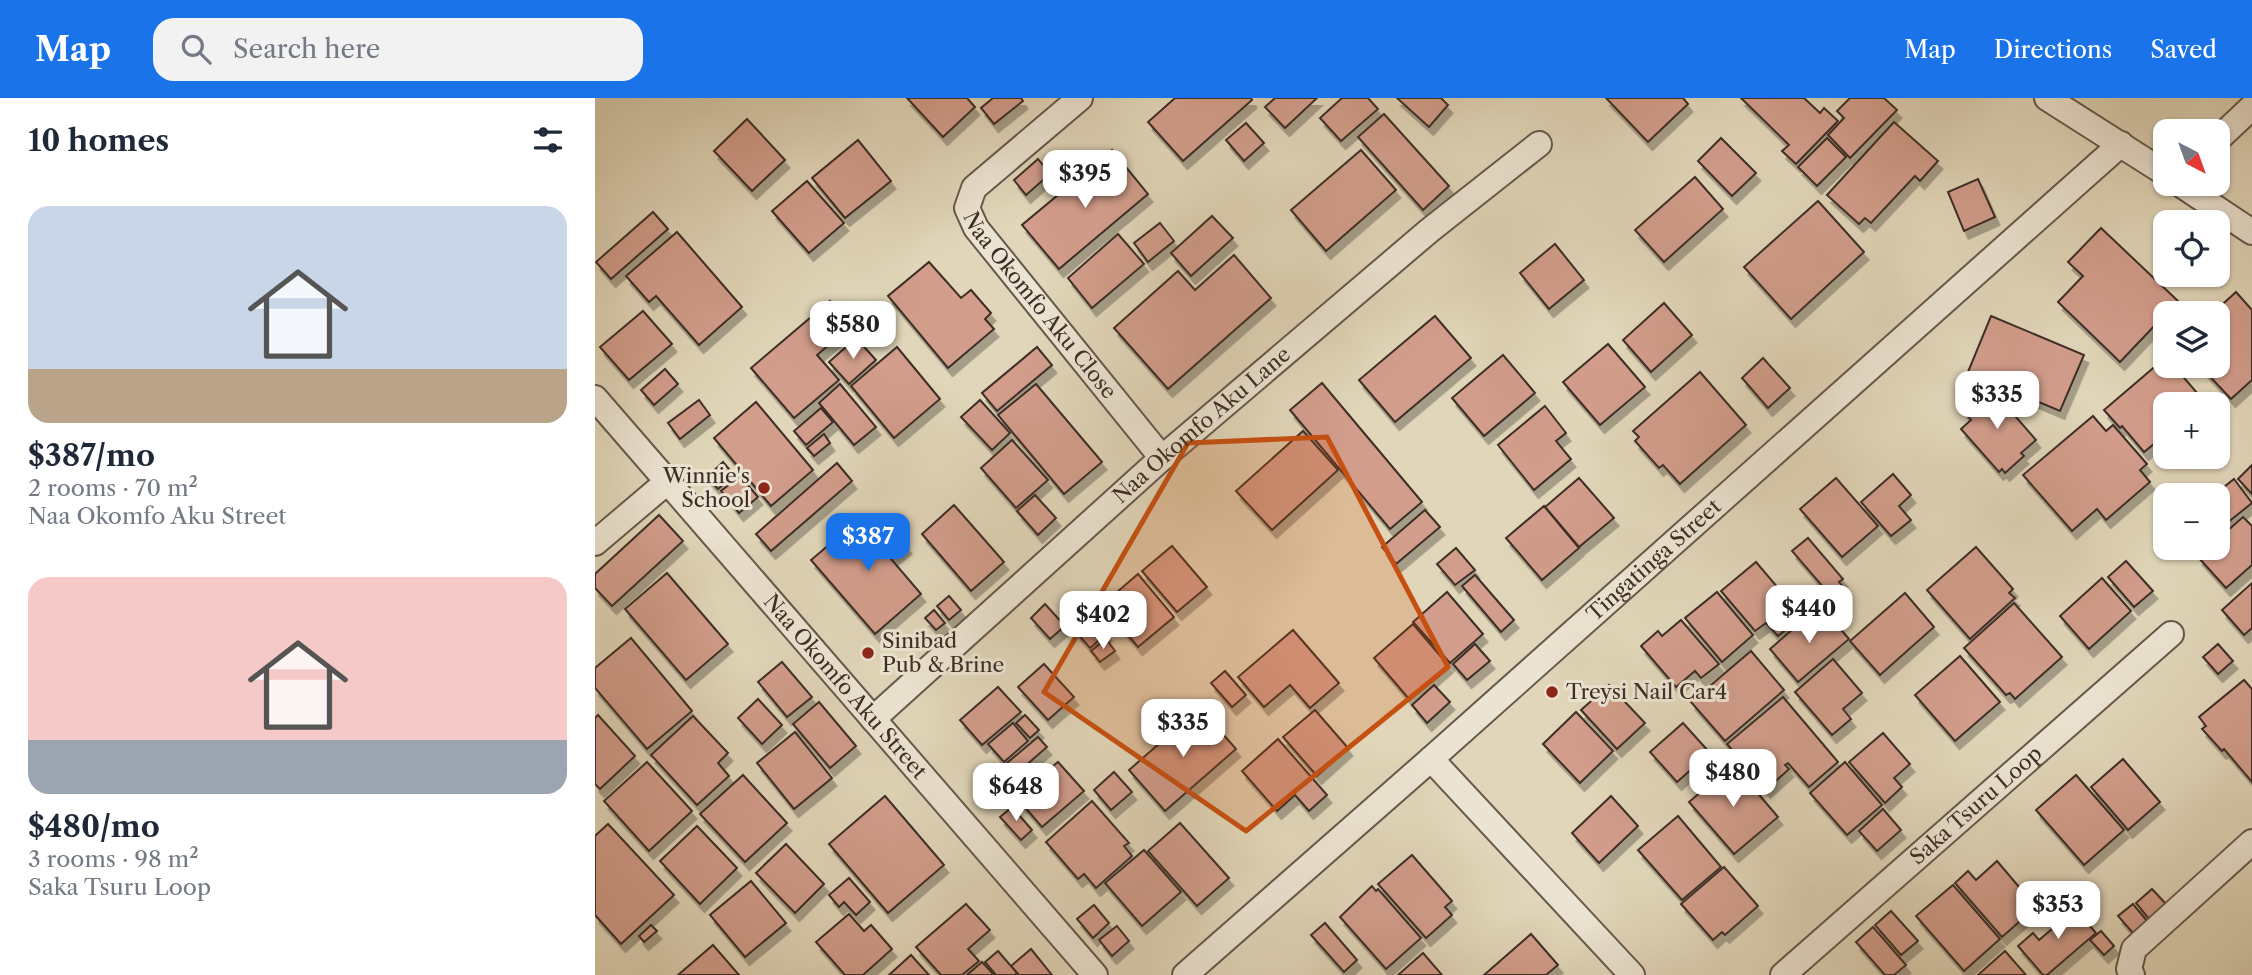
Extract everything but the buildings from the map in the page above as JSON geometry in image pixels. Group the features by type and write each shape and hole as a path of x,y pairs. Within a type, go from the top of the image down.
{"street":[{"name":"Naa Okomfo Aku Close","path":"1080,98 974,188 967,208 976,228 1163,458"},
{"path":"2047,98 2153,165"},
{"path":"2230,128 2252,107"},
{"name":"Naa Okomfo Aku Lane","path":"873,719 1163,458 1430,230 1539,144"},
{"name":"Tingatinga Street","path":"1185,975 2121,144"},
{"path":"2199,196 2252,232"},
{"name":"Naa Okomfo Aku Street","path":"595,398 1095,975"},
{"path":"595,542 667,482"},
{"name":"Saka Tsuru Loop","path":"1783,975 2171,634"},
{"path":"1431,759 1632,975"},
{"path":"2132,975 2129,969 2134,949 2252,842"}],"highlighted area":[{"path":"1327,437 1448,667 1246,831 1044,692 1188,443"}],"place":[{"name":"Winnie's School","path":"764,488"},
{"name":"Sinibad Pub & Brine","path":"868,653"},
{"name":"Treysi Nail Car4","path":"1552,692"}]}
